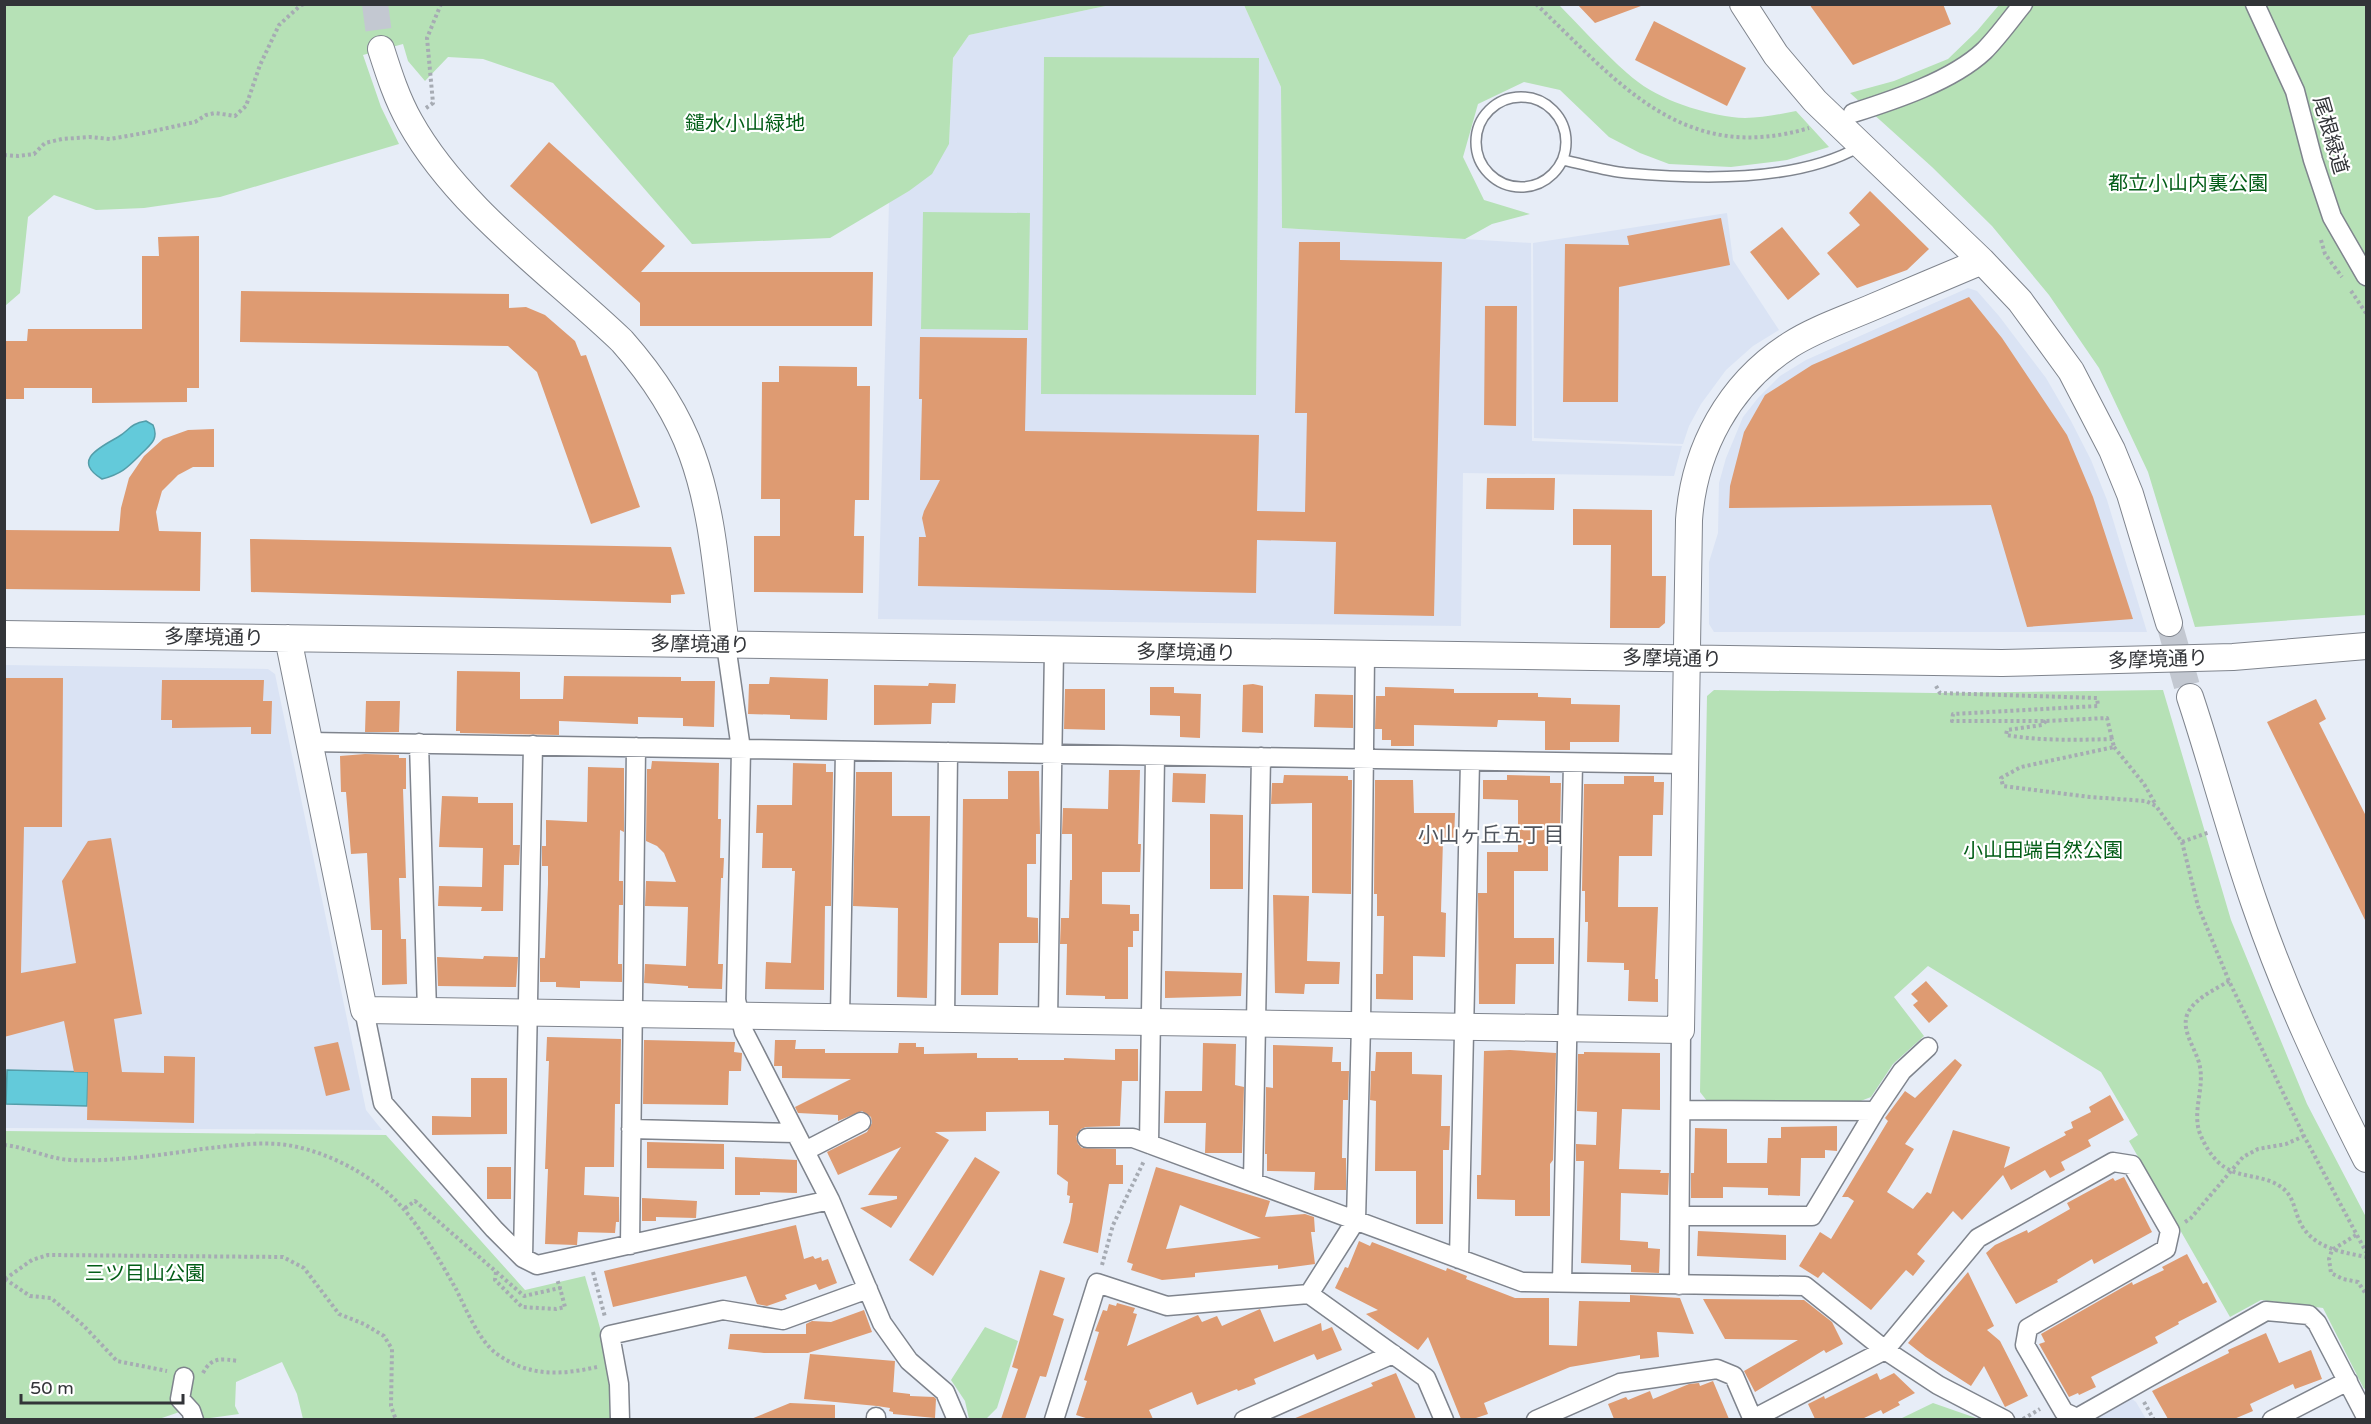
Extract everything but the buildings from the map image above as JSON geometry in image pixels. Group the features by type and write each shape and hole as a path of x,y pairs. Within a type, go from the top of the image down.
{"street":[{"path":"1743,4 1776,55 1815,101 1982,261 2020,301 2071,371 2112,450 2130,495 2169,623"},
{"path":"1853,113 1909,93 1961,68 1983,52 2023,4"},
{"name":"尾根緑道","path":"2254,4 2295,91 2313,160 2332,217 2367,276"},
{"path":"381,49 398,98 409,120 428,151 458,190 622,341 642,364 666,399 692,452 706,505 741,748 736,1000 738,1015 744,1032 830,1200 882,1323 909,1361 945,1392 957,1419"},
{"path":"1679,1285 1689,520 1693,482 1703,450 1729,402 1755,372 1791,344 1821,329 1982,261"},
{"name":"多摩境通り","path":"4,634 2002,663 2233,657 2367,646"},
{"path":"288,639 383,1103 494,1229 523,1258 537,1265 830,1200"},
{"path":"1048,1020 1054,650"},
{"path":"1309,1294 1356,1221 1361,1025 1365,654"},
{"path":"2190,697 2254,905 2304,1033 2367,1159"},
{"path":"309,742 1686,765"},
{"path":"419,743 427,1011"},
{"path":"523,1258 533,745"},
{"path":"630,1245 636,747"},
{"path":"840,1017 845,751"},
{"path":"945,1019 948,752"},
{"path":"1149,1144 1155,756"},
{"path":"1253,1182 1261,757"},
{"path":"1459,1259 1470,761"},
{"path":"1562,1283 1573,763"},
{"path":"364,1010 1681,1030"},
{"path":"1680,1216 1812,1216 1875,1111 1902,1071 1928,1047"},
{"path":"1681,1110 1875,1111"},
{"path":"805,1151 853,1127"},
{"path":"631,1129 795,1133"},
{"path":"1087,1138 1133,1138 1522,1282 1805,1286 1885,1350 1938,1385 2006,1419"},
{"path":"1536,1419 1620,1383 1717,1368 1734,1376 1753,1419 1885,1350 1978,1238 2113,1162 2132,1165 2170,1231 2166,1249 2028,1328 2025,1345 2064,1412 2077,1418 2266,1311 2309,1315 2317,1323 2367,1417"},
{"path":"1054,1419 1097,1283 1167,1306 1309,1294 1426,1378 1444,1419"},
{"path":"620,1419 621,1403 610,1335 723,1310 783,1320 868,1289"},
{"path":"1244,1419 1393,1354"},
{"path":"184,1377 180,1399 191,1411 194,1419"},
{"path":"2272,1419 2348,1381"}],"lane":[{"path":"1519,97 1535,99 1553,111 1565,129 1566,145 1563,160 1553,174 1540,183 1525,187 1509,186 1496,180 1485,169 1478,155 1476,140 1480,124 1490,109 1504,100 1519,97"},
{"path":"1563,160 1624,173 1720,177 1795,168 1837,158 1861,145"}],"path":[{"path":"422,111 433,103 427,38 441,4"},
{"path":"1536,4 1632,94 1657,112 1677,122 1705,132 1739,136 1773,136 1815,126"},
{"path":"4,155 34,154 45,143 62,139 90,137 110,139 144,133 195,122 206,115 215,113 235,116 246,106 260,65 279,25 302,5"},
{"path":"1936,686 1940,693 2097,698 2098,706 1953,714 1952,721 2046,721 2107,718 2114,747 2144,784 2156,806 2182,842 2198,906 2229,981 2304,1136 2356,1236 2367,1252"},
{"path":"2046,721 2042,725 2007,730 2006,735 2062,740 2112,738"},
{"path":"2114,747 2021,767 2001,778 2003,786 2145,801 2156,806"},
{"path":"2182,842 2212,832"},
{"path":"2229,981 2196,1002 2187,1015 2186,1029 2198,1057 2201,1075 2196,1109 2199,1129 2206,1148 2218,1162 2231,1171 2250,1178 2267,1180 2282,1187 2295,1204 2302,1226 2314,1239 2332,1250 2367,1257"},
{"path":"2192,1218 2243,1157 2258,1149 2286,1144 2304,1136"},
{"path":"4,1145 69,1160 131,1157 246,1144 287,1145 317,1152 378,1184 405,1208 438,1259 471,1319 495,1353 515,1364 541,1372 567,1374 616,1362"},
{"path":"1097,1283 1113,1225 1145,1159 1149,1144"},
{"path":"405,1208 415,1201 524,1296 560,1287"},
{"path":"2356,1236 2332,1250 2329,1260 2331,1273 2343,1280 2358,1282 2367,1294"},
{"path":"239,1361 218,1358 211,1361 200,1378 184,1377 117,1361 83,1325 51,1298 30,1296 5,1278 32,1260 48,1254 283,1257 304,1268 339,1314 364,1324 384,1336 392,1349 391,1406 396,1419"},
{"path":"496,1272 495,1280 522,1307 556,1310 565,1307 552,1263"},
{"path":"592,1269 610,1335"}],"shaded area":[{"path":"1110,5 1244,5 1281,87 1282,228 1531,243 1532,441 1682,446 1674,476 1463,473 1461,626 878,619 889,202 909,191 949,144 953,58 969,35"},
{"path":"1727,213 1733,260 1779,330 1753,346 1726,370 1701,404 1689,426 1683,444 1534,438 1533,243"},
{"path":"1968,288 1977,291 1999,316 2046,378 2071,421 2091,460 2107,500 2147,632 1714,632 1709,624 1709,562 1718,533 1719,483 1726,458 1743,417 1780,376 1806,360"},
{"path":"5,665 268,669 275,674 366,1110 382,1130 5,1128"},
{"path":"2132,1399 2146,1419 2095,1419"}],"green space":[{"name":"鑓水小山緑地","path":"5,5 1110,5 969,35 953,58 949,144 932,174 909,191 830,238 692,244 553,83 483,59 448,57 425,81 408,61 403,44 363,55 381,107 399,144 220,197 144,208 96,210 54,195 28,217 20,293 5,306"},
{"path":"1244,5 1559,5 1627,73 1663,97 1704,112 1740,118 1796,111 1829,147 1787,160 1731,167 1669,164 1640,153 1609,137 1560,90 1524,82 1478,104 1463,157 1484,200 1530,214 1492,224 1465,239 1282,228 1281,87"},
{"name":"都立小山内裏公園","path":"1999,5 2366,5 2366,615 2195,627 2148,472 2099,368 2049,295 1992,226 1932,167 1850,93 1894,81 1948,59 1977,31"},
{"path":"1044,57 1259,58 1256,395 1041,394"},
{"path":"923,212 1030,213 1028,330 921,329"},
{"name":"小山田端自然公園","path":"1714,690 1934,693 2163,690 2231,920 2307,1104 2366,1217 2366,1388 2364,1389 2323,1308 2261,1300 2230,1317 2129,1141 2138,1135 2101,1072 1928,966 1894,997 1924,1036 1893,1064 1871,1097 1858,1102 1707,1101 1700,1092 1707,696"},
{"name":"三ツ目山公園","path":"5,1131 386,1135 525,1290 585,1276 608,1365 612,1401 611,1419 303,1419 297,1394 282,1362 236,1382 235,1406 239,1414 203,1419 197,1406 159,1419 5,1420"},
{"path":"985,1327 1018,1341 997,1408 986,1419 969,1419 965,1401 951,1380"},
{"path":"1933,1403 1976,1418 1979,1419 1900,1419"}],"water":[{"path":"146,421 153,425 155,438 133,462 120,472 102,479 93,472 89,466 89,460 97,450 133,426"},
{"path":"7,1070 88,1072 87,1106 6,1104"}],"tunnel":[{"path":"375,4 381,49"},
{"path":"2169,623 2190,697"}],"district":[{"name":"小山ヶ丘五丁目","path":"1491,835"}]}
